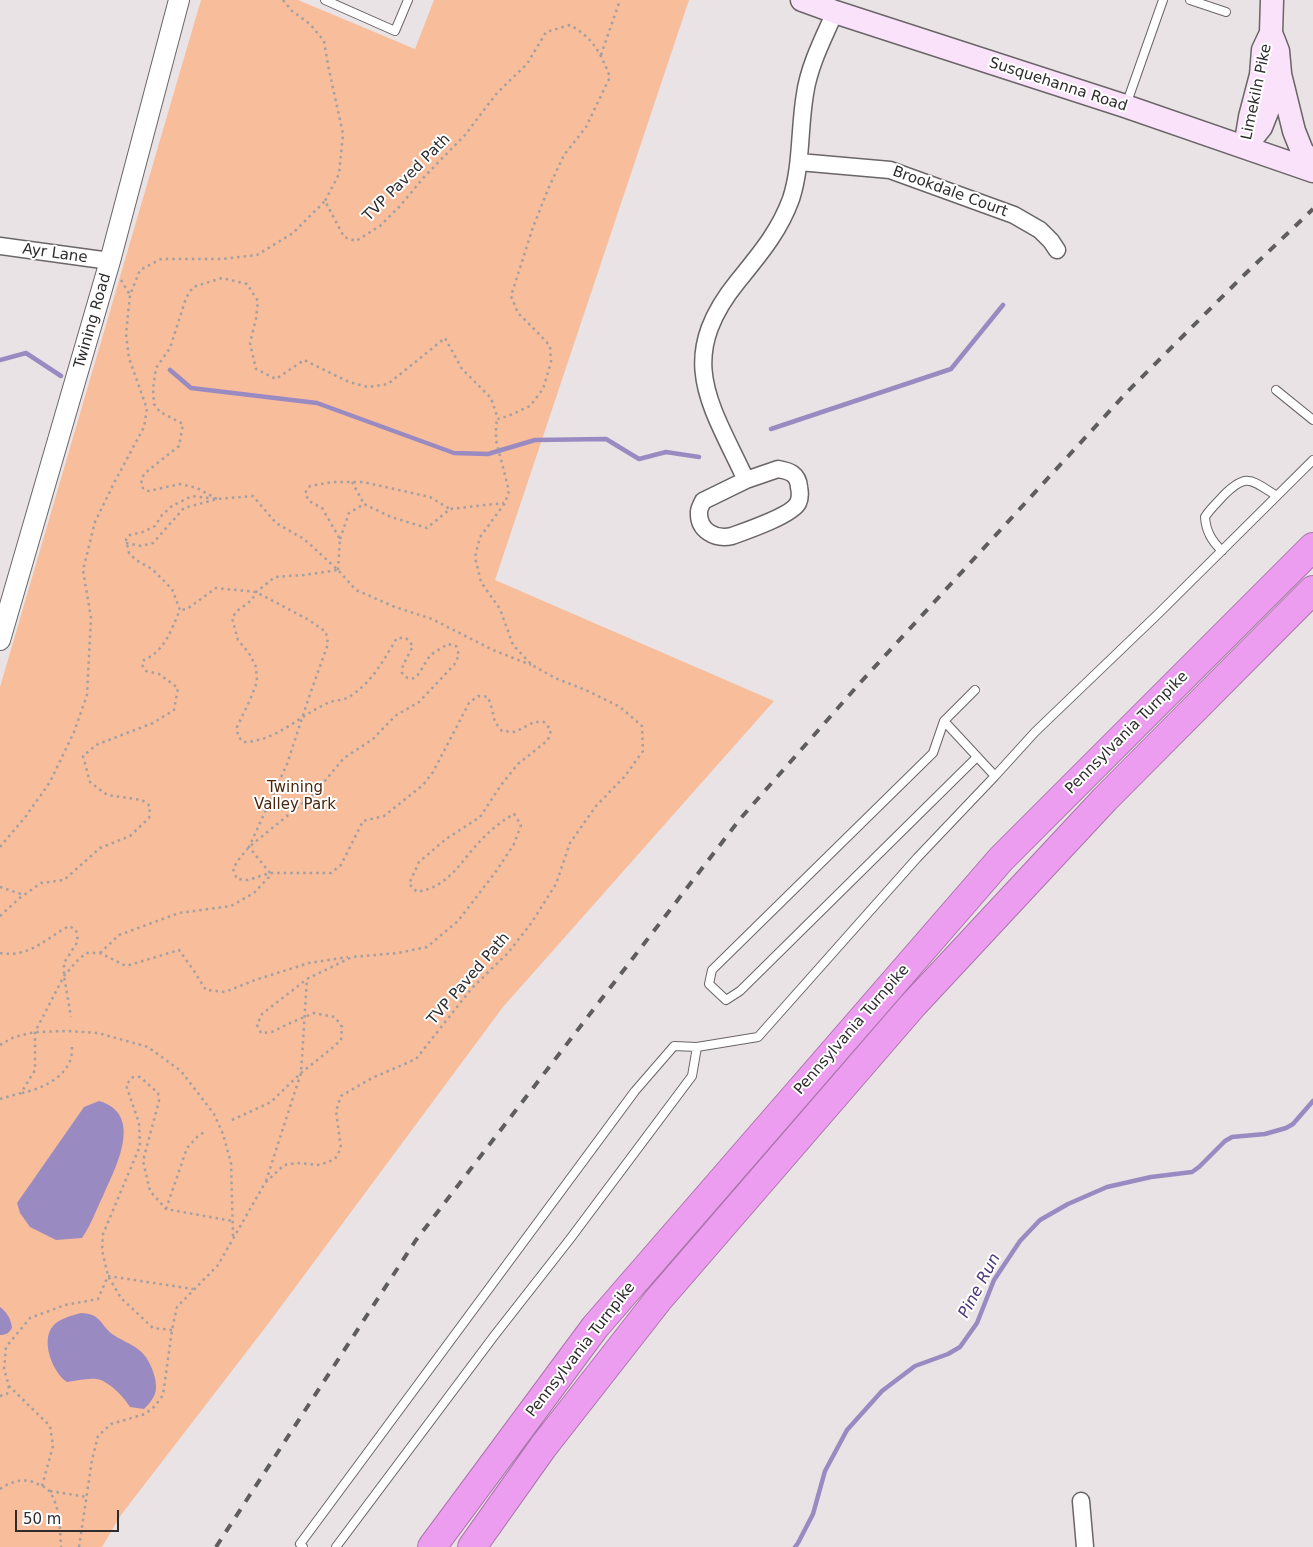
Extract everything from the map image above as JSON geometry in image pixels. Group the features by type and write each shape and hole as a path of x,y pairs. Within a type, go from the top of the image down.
{"highway":[{"name":"Pennsylvania Turnpike","path":"432,1547 595,1327 994,866 1313,548"},
{"name":"Pennsylvania Turnpike","path":"472,1547 543,1447 658,1300 913,1005 1105,799 1313,590"}],"main road":[{"name":"Susquehanna Road","path":"802,0 1125,106 1313,171"},
{"name":"Limekiln Pike","path":"1245,147 1261,127 1280,73 1278,52 1271,33 1272,0"},
{"name":"Limekiln Pike","path":"1245,147 1260,75 1263,50 1271,33"},
{"path":"1280,73 1294,132 1302,151 1313,164"}],"street":[{"name":"Twining Road","path":"0,640 110,262 179,0"},
{"path":"746,480 708,396 703,369 703,353 709,328 728,294 770,241 785,214 797,178 801,117 805,91 812,66 834,12"},
{"name":"Brookdale Court","path":"799,162 890,170 1014,215 1040,230 1057,250"},
{"name":"Ayr Lane","path":"0,246 110,262"},
{"path":"778,469 789,471 795,475 799,484 798,503 791,511 732,536 723,539 713,536 706,530 700,520 699,511 703,501 746,480 778,469"},
{"path":"1081,1501 1085,1547"}],"lane":[{"path":"325,0 395,31 408,0"},
{"path":"1125,106 1163,0"},
{"path":"1190,0 1226,12"},
{"path":"1276,390 1313,420"},
{"path":"303,1547 300,1544 635,1092 674,1046 697,1047 758,1037 916,858 1036,732 1313,460"},
{"path":"1222,551 1208,534 1205,518 1209,511 1235,485 1241,481 1248,481 1258,484 1277,496"},
{"path":"975,690 944,721 933,753 712,970 709,984 726,1000 740,991 977,757"},
{"path":"944,721 995,776"},
{"path":"336,1547 692,1076 697,1047"}],"path":[{"path":"0,847 26,816 50,782 74,732 88,695 91,618 83,570 95,522 144,427 146,418 147,409 129,358 126,334 130,295 140,270 160,259 222,259 257,255 293,233 325,201 339,174 343,134 324,40 310,24 292,11 283,0"},
{"path":"601,55 620,0"},
{"name":"TVP Paved Path","path":"325,201 344,237 356,241 380,226 425,176 465,136 497,93 527,64 546,32 570,25 585,34 601,55 610,77 586,127 564,155 533,227 512,296 518,313 550,346 551,362 543,389 530,406 498,419"},
{"path":"218,499 197,488 180,484 149,491 144,490 141,484 145,473 179,446 183,424 160,412 154,404 152,388 156,368 170,348 186,298 193,288 222,278 247,284 258,301 250,343 256,369 276,379 304,360 349,382 368,387 388,384 445,338 462,369 492,398 498,419 496,440 509,491 505,503 450,508 430,497 364,482 333,482 310,486 305,493 309,501 322,508 340,539"},
{"path":"352,482 364,504 391,517 427,528 450,508"},
{"path":"0,916 41,883 64,880 100,848 130,836 149,818 150,806 142,800 107,795 90,782 83,756 96,745 153,723 174,710 178,688 159,674 146,671 142,666 144,660 154,655 167,639 180,610 172,589 152,569 136,560 129,553 126,539 130,534 143,532 155,526 162,515 172,506 192,496 218,499"},
{"path":"126,543 141,546 152,544 184,508 218,499 253,496 276,523 304,539 338,570 356,590 395,607 432,619 493,650 532,665"},
{"name":"TVP Paved Path","path":"79,1547 92,1460 98,1436 111,1424 145,1414 155,1406 163,1395 172,1330 178,1307 193,1289 218,1265 265,1183 284,1165 297,1163 320,1164 335,1159 341,1148 336,1110 341,1096 372,1078 416,1059 472,988 508,953 532,922 556,884 570,842 596,806 625,776 643,751 642,726 620,707 588,691 555,678 532,665 513,645 500,609 481,582 475,557 480,537 505,503"},
{"path":"338,570 340,539 349,513 364,504"},
{"path":"21,1093 35,1070 35,1032 64,976 86,953 100,953 126,966 178,950 206,990 225,992 255,980 309,963 398,953 427,947 458,922 514,844 521,825 514,814 483,838 454,873 430,889 417,892 409,884 419,862 446,840 480,817 518,764 548,740 551,730 544,722 534,722 515,732 502,731 494,722 488,697 478,696 469,703 433,772 423,785 384,816 363,821 341,865 331,873 270,872 248,880 236,879 233,869 249,847 314,794 344,758 373,740 395,716 419,702 454,665 459,655 456,646 448,644 433,653 425,662 419,675 413,678 406,677 402,673 402,665 413,646 406,638 397,638 377,672 351,696 330,702 276,733 254,742 243,742 238,736 236,727 257,682 256,667 249,653 238,640 232,618 237,611 252,600 256,592 275,577 338,570"},
{"path":"180,610 187,609 216,588 256,592 309,620 326,632 328,644 287,764 249,847"},
{"path":"249,847 270,872"},
{"path":"100,953 119,935 179,913 232,906 254,893 269,877 270,872"},
{"path":"0,887 24,895"},
{"path":"0,953 8,955 33,950 69,926 76,930 78,941 64,963 64,976 71,1017"},
{"path":"232,1120 271,1102 301,1073 341,1040 342,1027 335,1017 314,1013 272,1032 260,1033 257,1025 262,1014 307,979 352,957"},
{"path":"265,1183 301,1073 307,979"},
{"path":"0,1045 14,1037 35,1032 67,1031 98,1033 148,1048 182,1071 214,1114 223,1134 231,1163 233,1237"},
{"path":"0,1098 37,1089 58,1077 70,1062 72,1045"},
{"path":"172,1330 153,1328 120,1298 108,1276 102,1250 102,1234 140,1146 139,1122 126,1085 133,1077 140,1077 158,1093 159,1101 143,1160 150,1191 166,1209 232,1221"},
{"path":"166,1209 186,1148 206,1131"},
{"path":"108,1276 193,1289"},
{"path":"42,1486 53,1446 50,1426 10,1386 4,1369 6,1347 30,1318 65,1305 98,1299 108,1276"},
{"path":"0,1396 7,1394 10,1386"},
{"path":"0,1489 7,1484 25,1479 50,1491 87,1497"},
{"path":"50,1491 56,1507 61,1547"}],"green space":[{"name":"Twining Valley Park","path":"201,0 298,0 415,49 434,0 689,0 495,580 774,701 503,1007 268,1324 121,1515 102,1547 0,1547 0,687"}],"shaded area":[{"path":"99,1101 113,1108 121,1118 124,1130 119,1158 82,1238 56,1240 30,1227 20,1213 17,1203 84,1107"},
{"path":"0,1307 8,1316 12,1328 4,1335 0,1335"},
{"path":"81,1313 96,1317 112,1334 136,1348 146,1357 154,1373 156,1389 152,1400 144,1409 130,1407 106,1382 89,1379 67,1382 57,1372 48,1348 49,1332 59,1321"}],"waterway":[{"path":"771,429 951,369 1003,305"},
{"path":"0,360 26,353 61,376"},
{"path":"170,370 191,388 317,403 454,453 488,454 535,440 606,439 639,459 666,452 699,457"},
{"name":"Pine Run","path":"795,1547 813,1514 825,1471 847,1430 882,1391 915,1366 948,1354 960,1347 977,1323 994,1280 1020,1241 1040,1220 1068,1204 1107,1187 1151,1177 1192,1172 1225,1141 1232,1137 1265,1134 1286,1128 1293,1124 1313,1101"}],"railway":[{"path":"216,1547 416,1240 740,819 859,684 1128,391 1313,209"}]}
